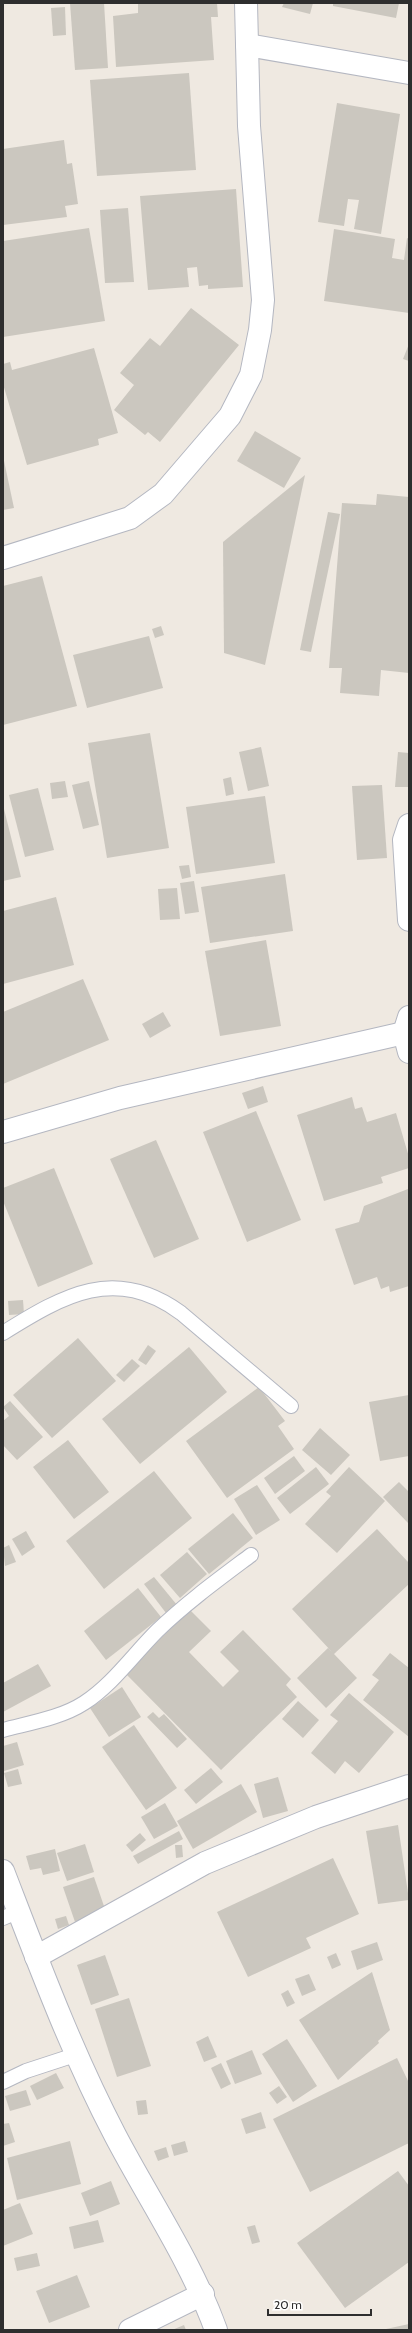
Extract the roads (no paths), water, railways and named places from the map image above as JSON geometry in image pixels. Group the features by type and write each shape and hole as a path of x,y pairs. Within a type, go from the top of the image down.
{"street":[{"path":"3,558 130,518 163,494 230,416 251,374 260,330 263,300 248,126 246,3"},
{"path":"247,45 409,73"},
{"path":"409,825 404,840 409,920"},
{"path":"3,1132 120,1098 407,1034"},
{"path":"36,1957 205,1863 316,1817 409,1786"},
{"path":"3,1871 11,1915 36,1957 114,2134 203,2294 216,2330"},
{"path":"130,2330 203,2294"}],"lane":[{"path":"3,1333 49,1305 79,1293 113,1287 140,1292 166,1302 181,1313 291,1406"},
{"path":"3,1730 58,1714 83,1704 106,1684 158,1630 191,1600 251,1554"},
{"path":"3,2082 26,2071 78,2054"}]}
